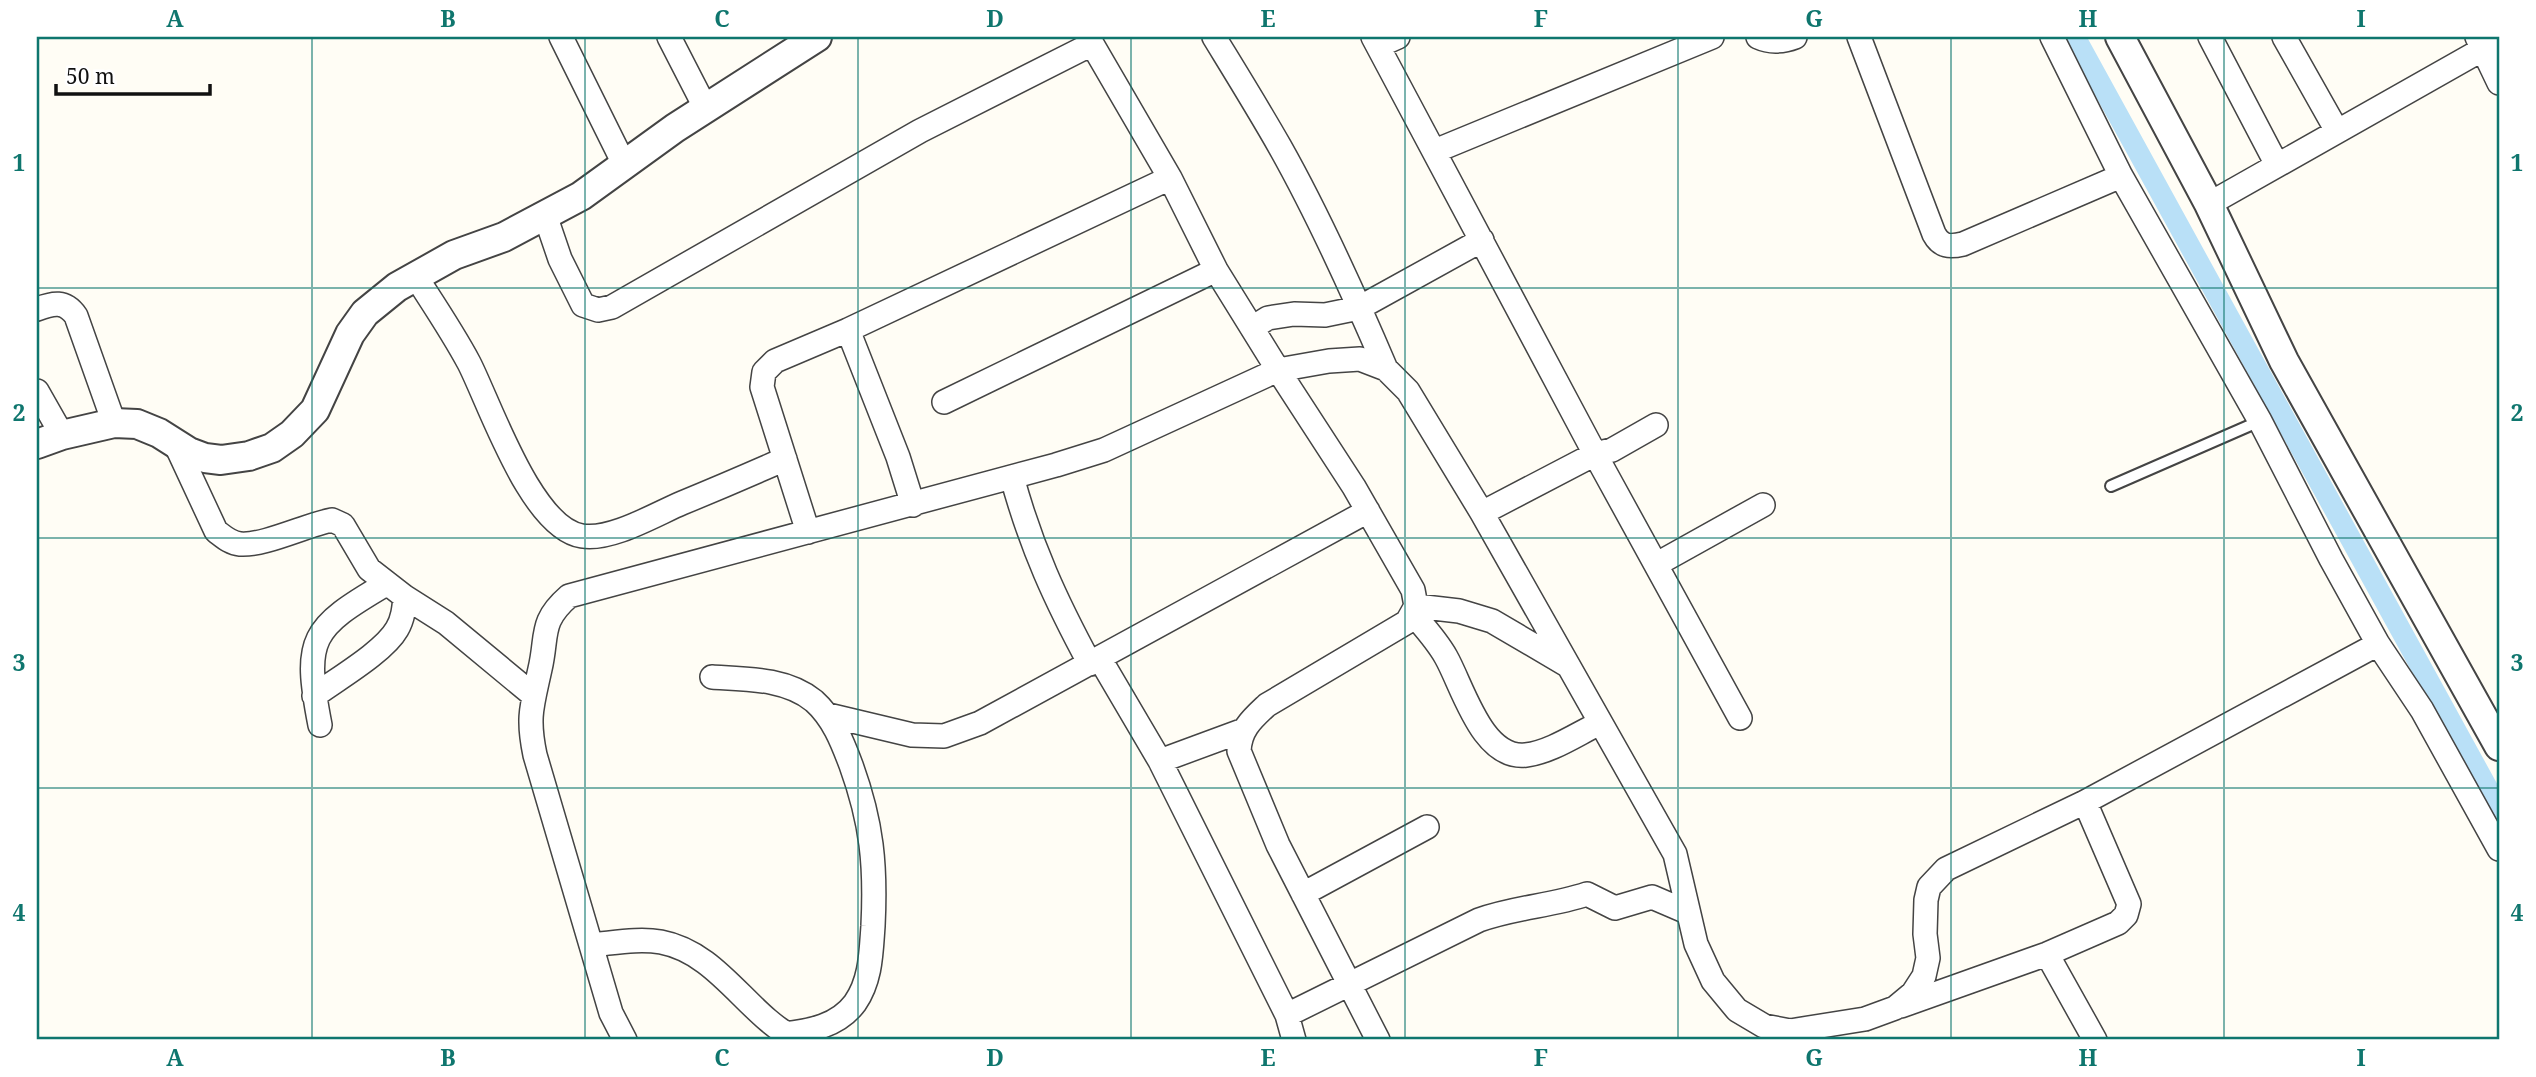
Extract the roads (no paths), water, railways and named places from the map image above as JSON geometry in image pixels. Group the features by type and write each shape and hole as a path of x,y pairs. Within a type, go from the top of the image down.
{"street":[{"path":"561,37 624,164"},
{"path":"669,37 706,109"},
{"path":"37,391 49,439 114,423 137,424 205,458 221,460 249,456 272,448 292,434 315,410 350,334 365,313 397,287 454,255 504,237 581,196 624,164 817,37"},
{"path":"1214,37 1280,148 1342,267 1386,369 1408,391 1482,513 1675,854 1696,944 1713,981 1737,1010 1764,1026 1790,1031 1865,1019 2048,954 2118,923 2126,915 2129,904 2085,802"},
{"path":"1435,151 1712,37"},
{"path":"1758,37 1768,41 1783,41 1795,37"},
{"path":"1859,37 1934,234 1943,245 1953,247 1964,244 2121,176"},
{"path":"2052,37 2121,176 2260,421 2378,644 2422,710 2499,849"},
{"path":"2120,37 2209,204 2284,361 2499,746"},
{"path":"2210,37 2277,165"},
{"path":"2284,37 2337,131"},
{"path":"1383,40 1435,151 1595,454 1740,718"},
{"path":"545,215 560,259 583,305 598,310 612,307 920,131 1090,41 1170,178 1216,270 1368,511 1413,590 1415,610 1446,656 1485,735 1497,747 1513,755 1526,755 1542,751 1600,723"},
{"path":"2209,204 2487,42 2499,83"},
{"path":"808,532 762,387 764,372 775,361 848,330 1170,178"},
{"path":"1252,328 1268,318 1294,314 1325,315 1359,308 1482,240"},
{"path":"944,402 1216,270"},
{"path":"416,277 470,365 516,467 542,505 563,528 582,536 603,535 785,459"},
{"path":"37,309 54,303 71,309 114,423"},
{"path":"848,330 898,457 913,505"},
{"path":"625,1040 611,1013 535,755 530,729 533,695 541,668 545,631 554,609 569,596 913,505 1104,450 1278,370 1329,361 1360,359 1386,369"},
{"path":"1482,513 1595,454 1612,450 1656,425"},
{"path":"176,443 216,531 228,541 254,543 332,520 343,525 369,569 446,624 533,695"},
{"path":"1012,477 1025,526 1058,604 1160,761 1287,1015 1294,1040"},
{"path":"1657,564 1763,505"},
{"path":"828,715 912,735 944,736 979,723 1368,511"},
{"path":"314,696 384,645 397,630 403,615 396,590"},
{"path":"320,725 311,662 316,643 325,628 344,609 396,590"},
{"path":"1415,610 1459,611 1492,621 1567,665"},
{"path":"1160,761 1244,730 1267,705 1407,622 1415,610"},
{"path":"1895,1008 1913,993 1924,976 1928,958 1925,934 1926,900 1929,887 1936,878 1957,863 2085,802 2378,644"},
{"path":"591,945 650,941 662,942 691,953 717,972 771,1024 790,1037 815,1030 836,1020 854,1004 864,985 871,960 875,886 873,846 864,801 841,738 828,715 812,699 794,690 762,680 712,677"},
{"path":"1244,730 1239,751 1278,845 1378,1040"},
{"path":"1303,894 1427,827"},
{"path":"1287,1015 1479,920 1508,910 1557,904 1587,894 1615,908 1652,897 1687,912"},
{"path":"2048,954 2095,1040"}],"lane":[{"path":"2111,486 2260,421"}],"waterway":[{"path":"2075,37 2499,809"}]}
